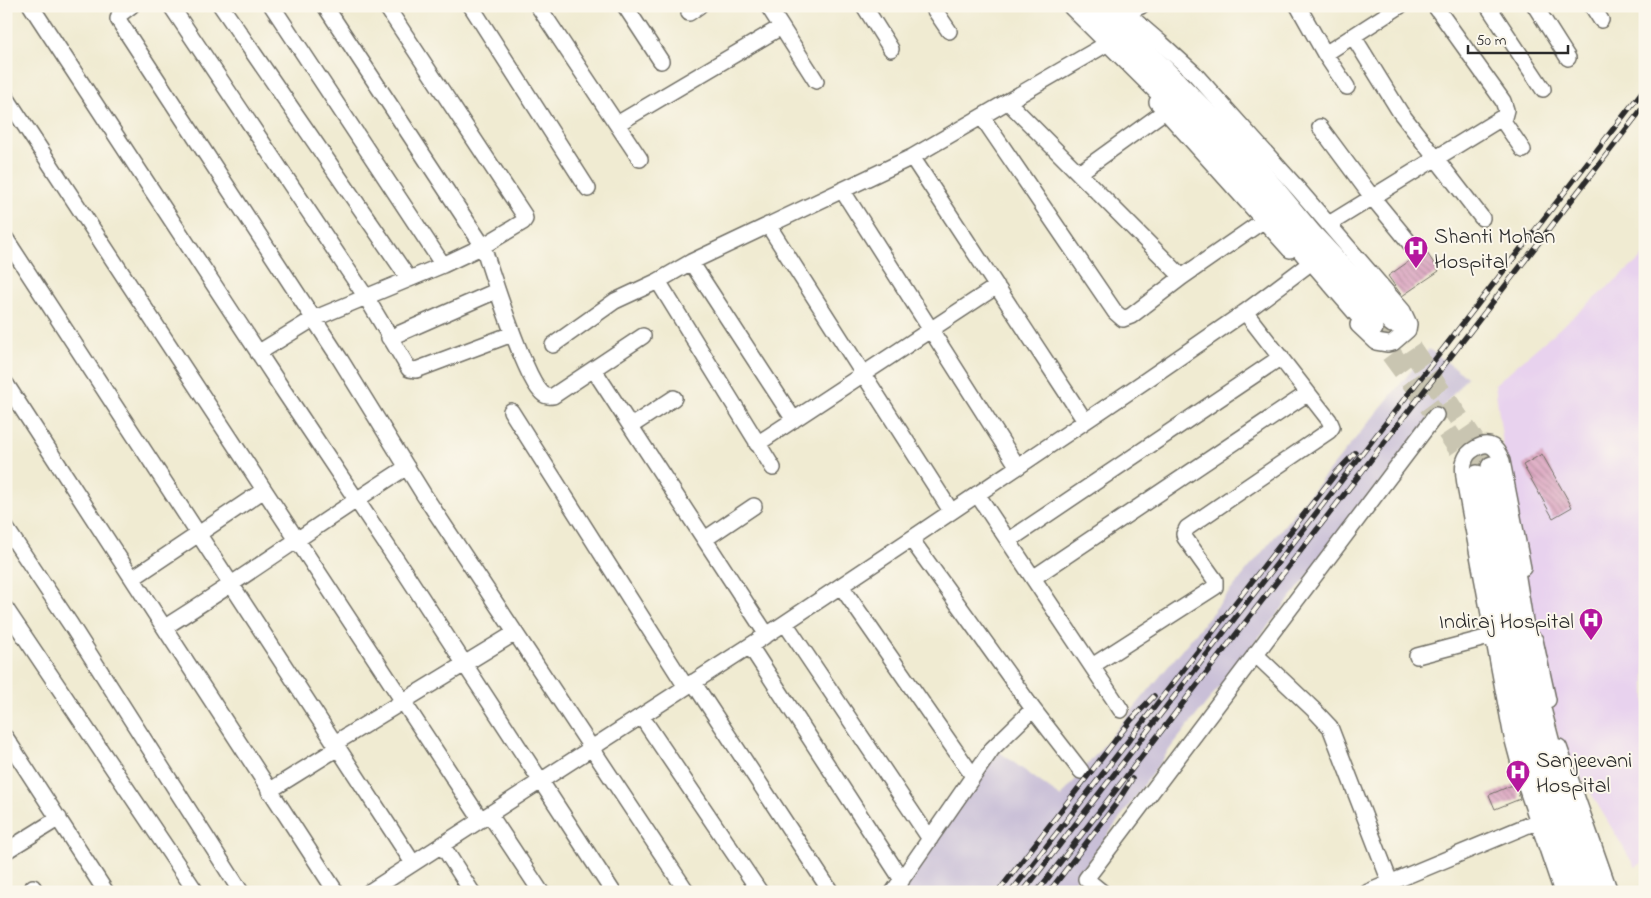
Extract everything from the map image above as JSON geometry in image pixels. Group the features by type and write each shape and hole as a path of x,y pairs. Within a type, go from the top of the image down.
{"street":[{"path":"31,6 613,892"},
{"path":"131,6 119,15 118,19 121,24 407,467 687,892"},
{"path":"172,6 366,297 406,365 412,370 512,334"},
{"path":"221,6 409,279"},
{"path":"272,6 443,265"},
{"path":"325,6 483,246 496,291 512,334 530,375 542,393 547,397 553,396 642,336"},
{"path":"258,353 313,319 443,265 483,246 523,222 524,215 386,6"},
{"path":"471,6 588,189"},
{"path":"538,6 640,159"},
{"path":"625,6 661,61"},
{"path":"768,6 816,81"},
{"path":"864,6 891,49"},
{"path":"932,6 949,31"},
{"path":"1063,6 1165,111 1359,327 1376,342 1388,344 1408,330 1409,324 1403,311 1194,73 1122,10"},
{"path":"1074,6 1220,151 1309,257 1372,328"},
{"path":"1100,6 1234,141 1311,234 1393,322"},
{"path":"1122,10 1141,6"},
{"path":"1298,6 1346,87"},
{"path":"1325,54 1400,6"},
{"path":"1435,6 1504,101 1506,110 1502,120 1522,150"},
{"path":"1488,6 1543,89"},
{"path":"1535,6 1568,58"},
{"path":"1592,6 1601,20"},
{"path":"617,124 781,27"},
{"path":"1353,36 1400,112 1482,218"},
{"path":"553,345 615,301 658,281 691,262 912,157 1103,46"},
{"path":"6,97 404,702 541,892"},
{"path":"1008,102 1182,277"},
{"path":"1079,173 1165,111"},
{"path":"982,117 1119,317 1123,319 1264,220"},
{"path":"1328,224 1503,117"},
{"path":"1320,127 1372,197 1413,247"},
{"path":"912,157 1086,421"},
{"path":"842,190 1018,467"},
{"path":"768,225 951,511"},
{"path":"6,239 413,864"},
{"path":"691,262 794,420"},
{"path":"369,892 389,886 413,864 768,635 1086,421 1245,312 1305,267"},
{"path":"658,281 773,468"},
{"path":"757,444 997,286"},
{"path":"389,338 496,291"},
{"path":"1092,666 1215,587 1215,580 1186,538 1184,531 1332,428 1332,424 1245,312"},
{"path":"1008,541 1281,357"},
{"path":"594,370 768,635"},
{"path":"6,384 336,892"},
{"path":"1033,578 1308,393"},
{"path":"631,426 674,398"},
{"path":"511,411 689,685 831,892"},
{"path":"1102,892 1086,879 1436,415"},
{"path":"1562,892 1523,778 1512,737 1493,636 1463,468 1469,452 1482,445 1488,444 1492,446 1500,454 1505,469 1518,535 1532,630 1556,739 1610,892"},
{"path":"165,627 232,585 407,467"},
{"path":"1579,892 1534,763 1525,727 1505,635 1484,472 1514,572 1530,671 1567,812 1596,892"},
{"path":"133,578 264,490"},
{"path":"977,494 1121,710"},
{"path":"705,539 754,506"},
{"path":"6,528 71,625 240,892"},
{"path":"911,539 1033,709 1081,771"},
{"path":"840,586 973,776"},
{"path":"6,609 196,892"},
{"path":"785,623 930,839"},
{"path":"269,790 515,632"},
{"path":"1417,656 1493,636"},
{"path":"750,646 898,886 997,743 1033,709"},
{"path":"1255,654 1314,710 1330,728 1390,882"},
{"path":"641,716 760,892"},
{"path":"6,738 106,892"},
{"path":"6,852 59,818"},
{"path":"1368,892 1538,820"},
{"path":"442,845 472,892"}],"shaded area":[{"name":"Indiraj Hospital","path":"1645,255 1645,862 1635,867 1559,740 1516,543 1495,384"},
{"path":"1429,349 1467,377 1172,746 1074,882 1087,892 891,892 998,751 1061,797"}],"building":[{"path":"1425,250 1439,271 1402,296 1388,276"},
{"path":"1542,454 1572,507 1553,518 1523,465"},
{"path":"1515,784 1520,799 1495,809 1489,795"}],"tunnel":[{"path":"1393,322 1492,467"},
{"path":"1372,328 1436,415 1477,476"}],"railway":[{"path":"1023,892 1645,88"},
{"path":"1037,892 1645,105"},
{"path":"1011,892 1336,473 1355,453"},
{"path":"998,892 1131,720 1154,696"},
{"path":"1049,892 1116,804 1132,779"}],"place":[{"name":"Shanti Mohan Hospital","path":"1416,269"},
{"name":"Indiraj Hospital","path":"1591,641"},
{"name":"Sanjeevani Hospital","path":"1518,793"}]}
